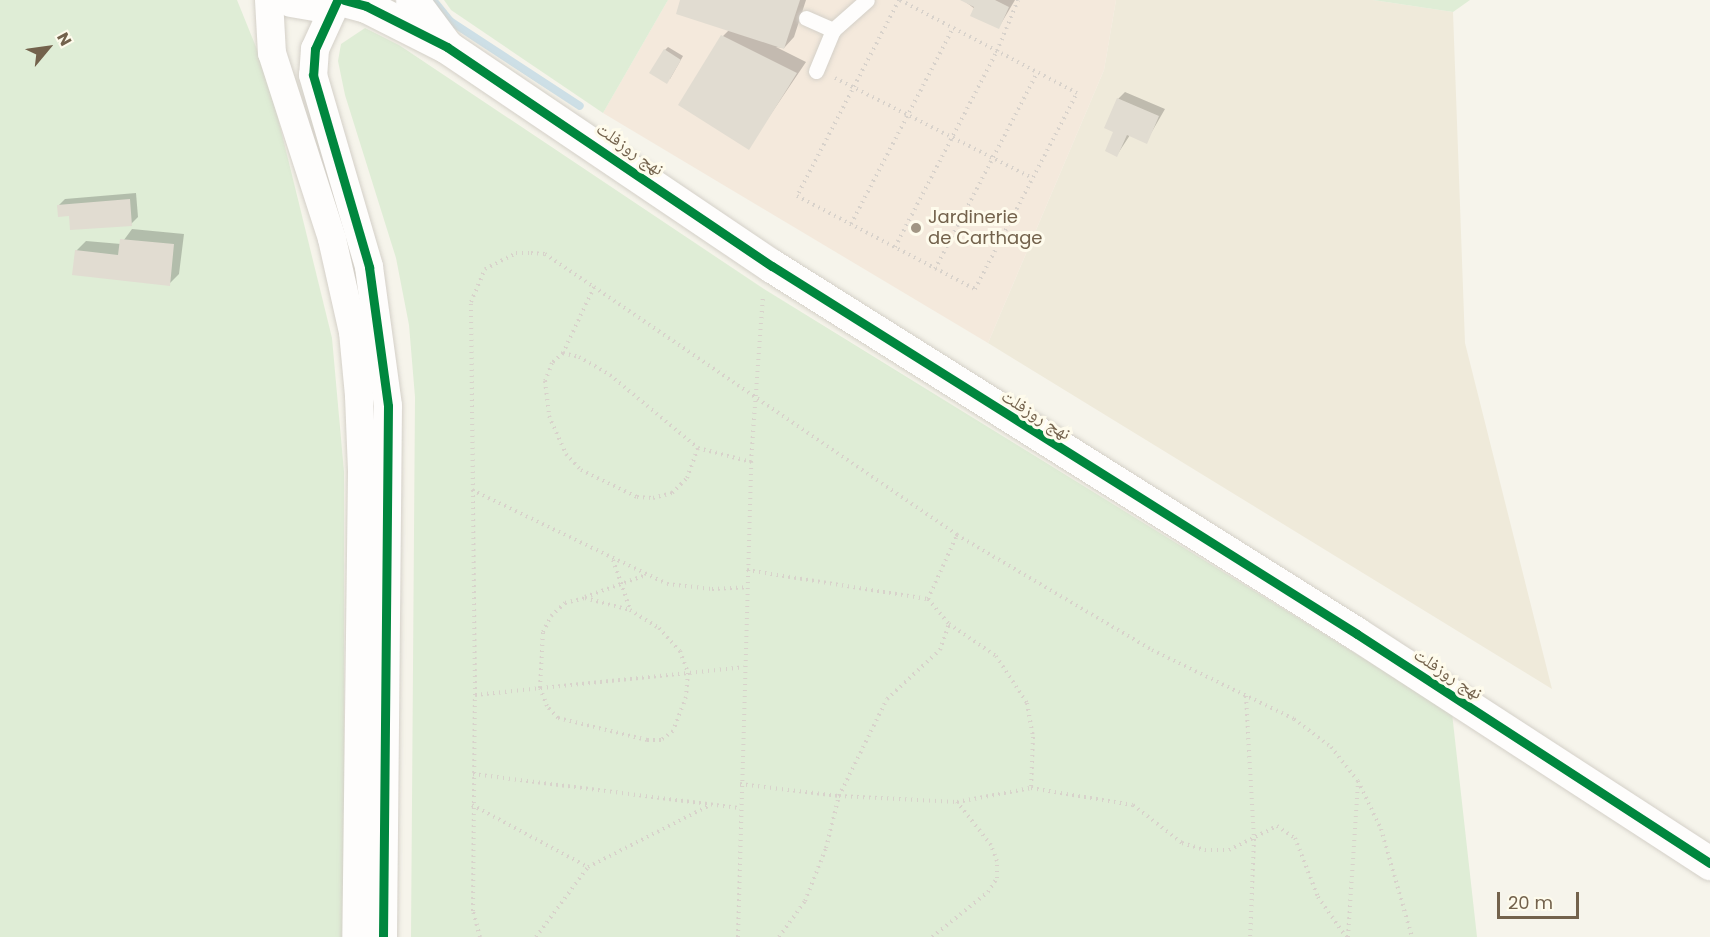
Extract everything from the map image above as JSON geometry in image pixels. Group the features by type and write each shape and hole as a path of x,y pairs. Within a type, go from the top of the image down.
{"street":[{"path":"269,0 272,53 332,239 353,332 359,396 362,472 356,937"},
{"path":"291,0 319,5 340,0"},
{"path":"340,0 315,49 313,75 369,267 388,406 383,937"},
{"name":"نهج روزفلت","path":"340,0 366,6 447,47 772,266 1357,634 1710,863"},
{"name":"نهج روزفلت","path":"412,0 447,47"}],"lane":[{"path":"816,71 833,30 867,0"},
{"path":"806,18 833,30"}],"path":[{"path":"900,0 1077,93 975,289 797,196 900,0"},
{"path":"895,247 997,51 1018,0"},
{"path":"851,224 953,28"},
{"path":"935,269 1037,72"},
{"path":"855,85 1032,178"},
{"path":"480,937 472,911 475,695 471,302 485,269 516,253 545,254 754,399 957,535 1152,650 1303,726 1331,747 1358,781 1381,829 1412,937"},
{"path":"738,937 739,808 754,399 764,289 772,266"},
{"path":"594,287 563,353 552,363 545,381 549,416 566,454 581,470 637,496 653,498 672,493 687,478 698,448"},
{"path":"563,353 579,357 610,375 698,448 751,462"},
{"path":"472,490 644,576 689,588 747,586"},
{"path":"928,599 957,535"},
{"path":"612,560 623,584 630,610"},
{"path":"747,570 928,599 949,624 996,656 1026,703 1033,736 1031,789"},
{"path":"585,598 630,610 659,628 680,651 688,673 681,716 661,740 647,740 558,718 547,706 540,688 543,632 551,616 565,603 644,576"},
{"path":"779,937 806,901 825,848 839,796 887,699 939,650 949,624"},
{"path":"475,695 744,667"},
{"path":"1246,696 1254,839 1250,937"},
{"path":"473,774 739,808"},
{"path":"1347,937 1358,781"},
{"path":"740,784 839,796 957,802 1031,789 1133,805 1182,843 1205,850 1229,850 1277,826 1295,838 1318,897 1347,937"},
{"path":"932,937 988,892 997,878 998,861 991,845 957,802"},
{"path":"536,937 588,867 711,804"},
{"path":"472,805 588,867"}],"shaded area":[{"name":"Jardinerie de Carthage","path":"668,0 1116,0 1104,70 988,343 603,113"},
{"path":"1116,0 1373,0 1453,12 1465,343 1552,689 988,343 1104,70"}],"green space":[{"path":"0,0 237,0 258,52 277,114 332,338 344,472 344,937 0,937"},
{"path":"444,0 668,0 603,113 451,10"},
{"path":"1373,0 1470,0 1453,12"},
{"path":"365,28 399,45 764,289 1452,713 1477,937 411,937 415,397 409,325 396,258 345,95 338,61 341,44"}],"building":[{"path":"680,0 800,0 784,49 676,14"},
{"path":"960,0 995,0 1009,7 999,29 970,16 974,7"},
{"path":"721,35 797,73 749,150 678,105"},
{"path":"664,49 681,60 667,84 649,73"},
{"path":"1117,98 1159,116 1147,144 1127,135 1117,157 1105,151 1113,132 1104,128"},
{"path":"130,199 132,226 70,230 69,216 58,217 57,205"},
{"path":"120,239 174,244 170,286 72,275 75,250 118,255"}],"waterway":[{"path":"433,0 450,21 580,106"}],"cycle path":[{"path":"344,0 366,6 447,47 772,266 1357,634 1710,863"},
{"path":"337,1 315,49 313,75 369,267 388,406 383,937"}],"place":[{"name":"Jardinerie de Carthage","path":"916,228"}]}
